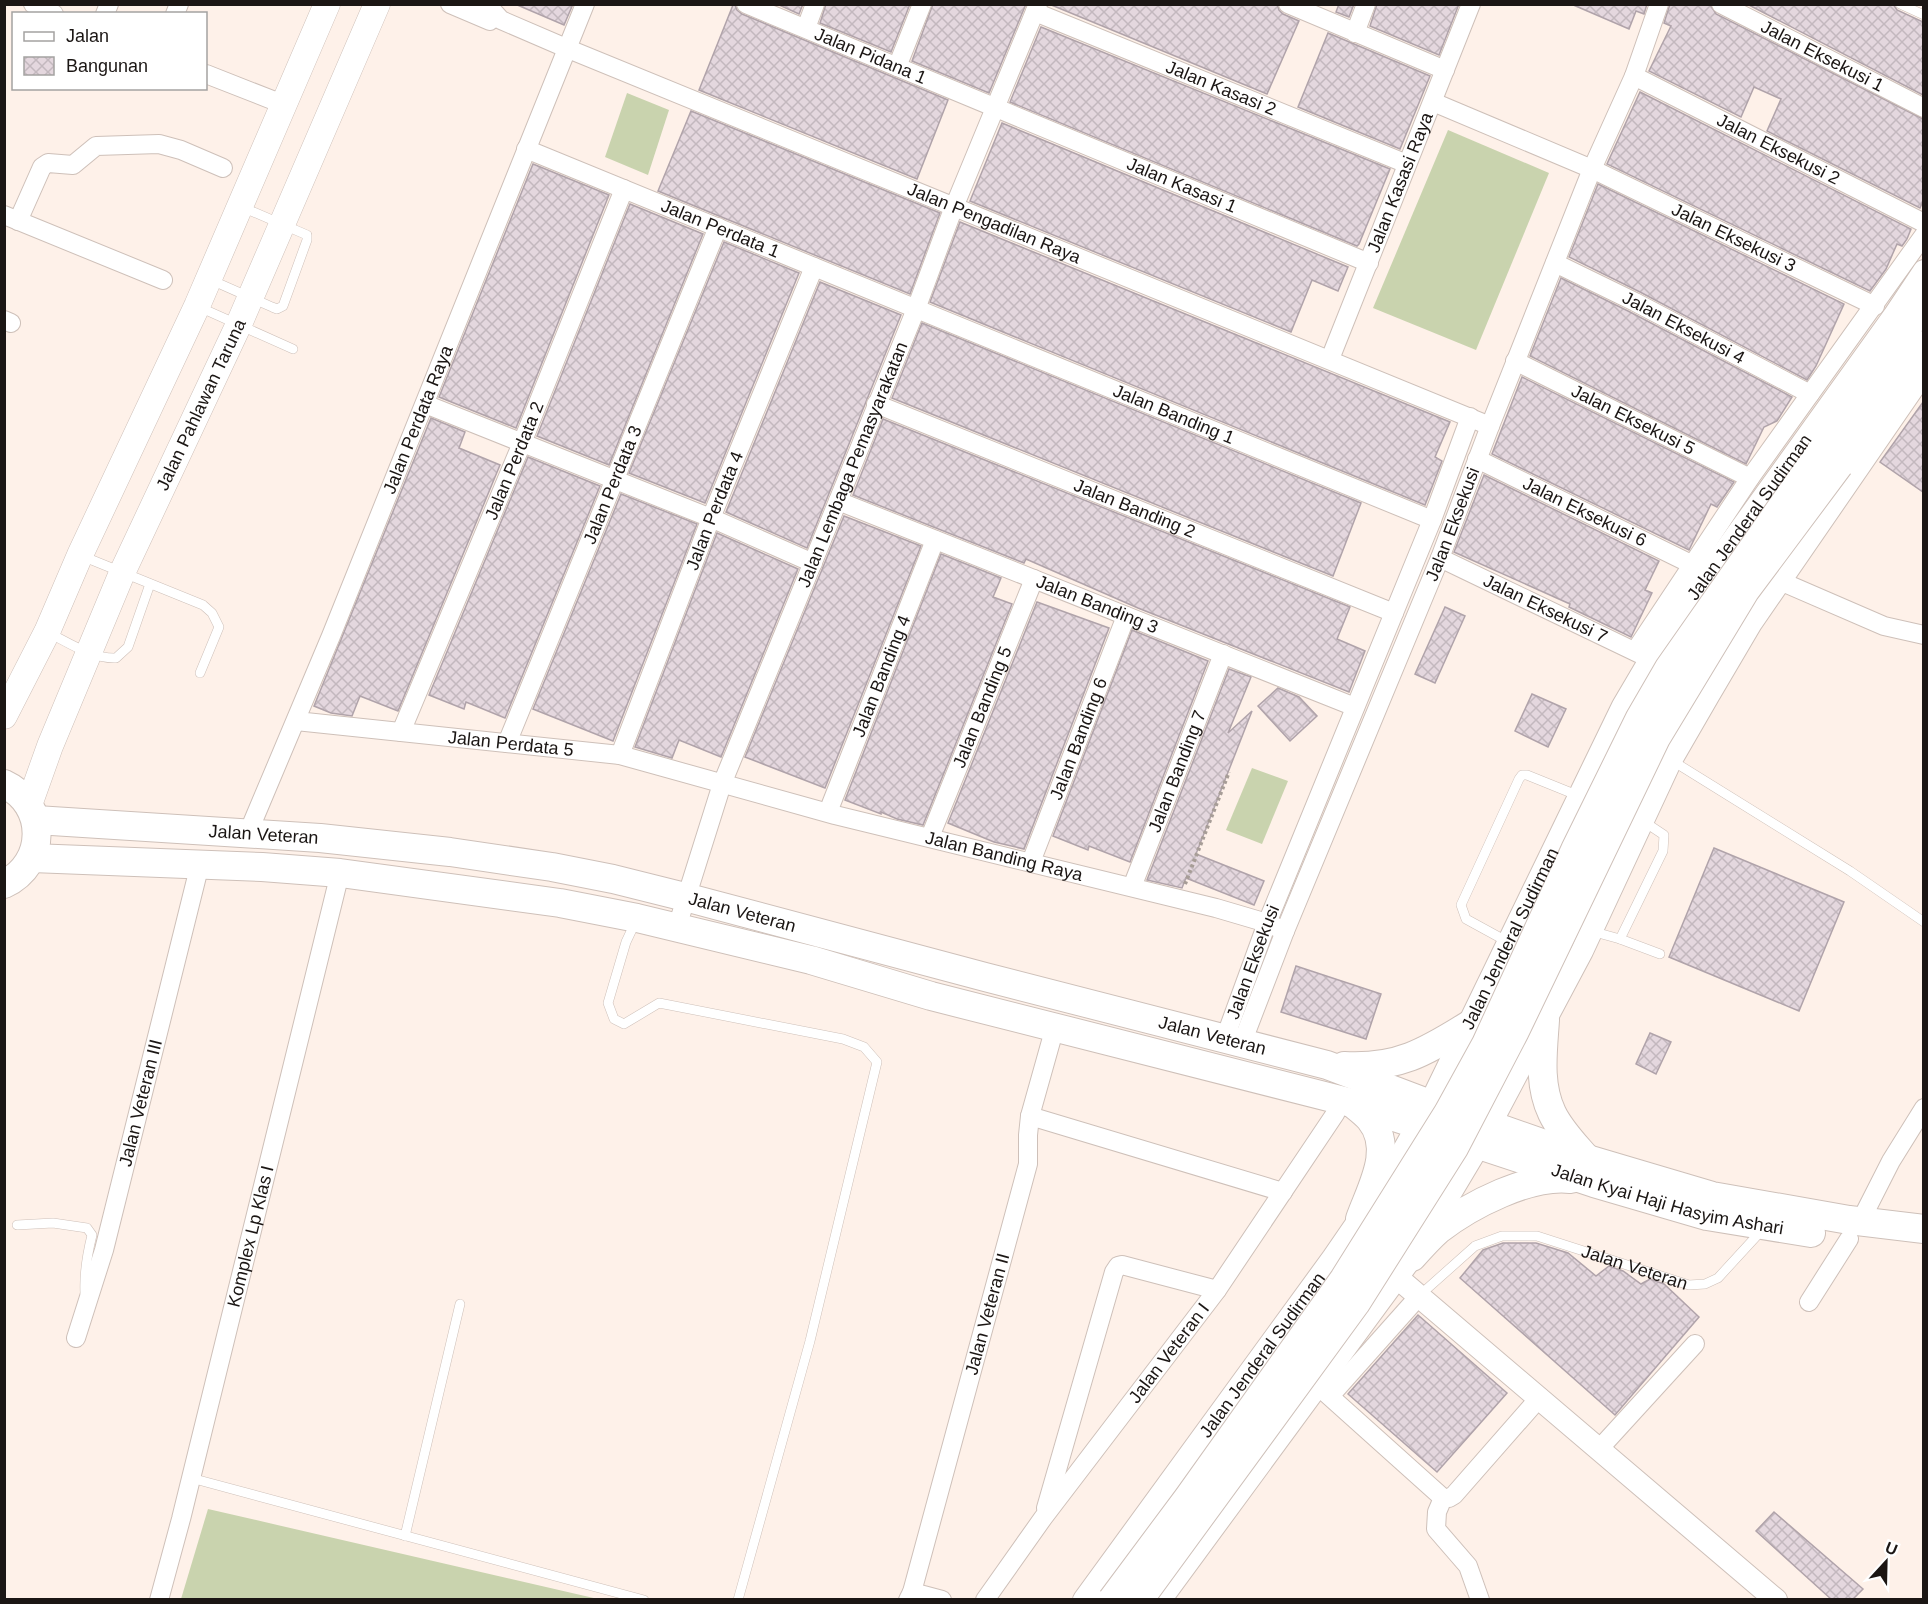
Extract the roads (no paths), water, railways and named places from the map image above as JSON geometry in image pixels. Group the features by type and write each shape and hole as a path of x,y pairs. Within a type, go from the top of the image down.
{"main road":[{"path":"4,716 47,632 80,555 197,306 327,4"},
{"name":"Jalan Pahlawan Taruna","path":"32,812 50,746 122,573 239,324 376,4"},
{"name":"Jalan Jenderal Sudirman","path":"1138,1599 1356,1303 1454,1148 1515,1030 1656,738 1745,591 1830,458 1923,303"},
{"name":"Jalan Jenderal Sudirman","path":"1112,1599 1188,1498 1344,1279 1448,1113 1486,1044 1575,850 1669,668 1719,595 1923,345"},
{"path":"4,784 14,788 32,812 37,839 32,858 16,879 4,884"},
{"name":"Jalan Veteran","path":"32,812 438,851 552,867 685,897 1327,1065 1425,1114"},
{"name":"Jalan Veteran","path":"32,858 200,864 340,873 560,903 638,918 811,960 979,1008 1347,1101 1425,1114"},
{"path":"979,1008 985,977"},
{"path":"1404,1266 1438,1231 1477,1203 1505,1192 1591,1171 1552,1113 1542,1075 1545,1020"},
{"path":"1327,1065 1378,1065 1404,1060 1424,1052 1469,1025"},
{"path":"1347,1101 1370,1120 1378,1133 1382,1147 1380,1164 1353,1229"},
{"name":"Jalan Kyai Haji Hasyim Ashari","path":"1425,1114 1591,1171 1707,1216 1766,1226 1855,1230 1923,1229"},
{"name":"Jalan Kyai Haji Hasyim Ashari","path":"1591,1171 1713,1196 1923,1248"}],"street":[{"path":"33,4 50,12"},
{"name":"Jalan Pengadilan Raya","path":"450,4 489,21 501,20"},
{"name":"Jalan Pengadilan Raya","path":"478,4 492,10 501,20 566,48 1490,426"},
{"name":"Jalan Perdata Raya","path":"248,833 297,720 585,4"},
{"name":"Jalan Pidana 1","path":"746,4 994,108"},
{"path":"806,28 815,4"},
{"path":"897,68 922,4"},
{"path":"1288,4 1445,70"},
{"path":"1355,33 1366,4"},
{"name":"Jalan Kasasi Raya","path":"1330,359 1471,4"},
{"name":"Jalan Eksekusi","path":"1233,1040 1285,931 1440,558 1515,361 1592,169 1634,76 1659,4"},
{"name":"Jalan Eksekusi 1","path":"1721,4 1923,108"},
{"name":"Jalan Lembaga Pemasyarakatan","path":"677,927 722,784 1036,8"},
{"name":"Jalan Kasasi 2","path":"1036,8 1407,164"},
{"path":"207,74 285,105"},
{"name":"Jalan Eksekusi 2","path":"1634,76 1923,223"},
{"name":"Jalan Eksekusi 3","path":"1433,102 1592,169 1875,306"},
{"name":"Jalan Kasasi 1","path":"994,108 1370,263"},
{"path":"163,280 11,218 42,167 48,163 73,165 96,146 159,144 172,146 223,168"},
{"name":"Jalan Perdata 1","path":"526,149 916,309"},
{"name":"Jalan Perdata 2","path":"401,732 522,443 624,189"},
{"name":"Jalan Perdata 3","path":"507,743 718,227"},
{"path":"1643,655 1691,564 1810,394 1850,358 1875,306 1923,235"},
{"name":"Jalan Eksekusi 4","path":"1555,263 1635,302 1810,394"},
{"name":"Jalan Perdata 4","path":"620,755 711,518 814,267"},
{"name":"Jalan Jenderal Sudirman","path":"1084,1599 1388,1178 1425,1114 1509,943 1623,706 1643,655 1665,633 1850,358 1923,271"},
{"name":"Jalan Banding 1","path":"916,309 1432,520"},
{"name":"Jalan Eksekusi 5","path":"1515,361 1750,478"},
{"path":"1160,1599 1324,1390 1404,1266 1484,1135 1545,1020 1586,941 1671,760 1751,623 1923,372"},
{"path":"425,404 711,518 813,563"},
{"name":"Jalan Banding 2","path":"876,404 1394,613"},
{"name":"Jalan Eksekusi","path":"1233,1040 1268,923 1432,520 1470,417"},
{"name":"Jalan Eksekusi 6","path":"1478,459 1691,564"},
{"name":"Jalan Banding 3","path":"838,501 1355,707"},
{"name":"Jalan Banding 4","path":"828,812 935,540"},
{"name":"Jalan Eksekusi 7","path":"1440,558 1643,655"},
{"name":"Jalan Banding 5","path":"930,837 1034,579"},
{"path":"1780,581 1884,626 1923,635"},
{"name":"Jalan Banding 6","path":"1031,862 1126,616"},
{"name":"Jalan Banding 7","path":"1132,887 1223,654"},
{"name":"Jalan Perdata 5","path":"297,720 620,755 722,784"},
{"name":"Jalan Banding Raya","path":"722,784 1180,899 1268,923 1285,931"},
{"name":"Jalan Veteran III","path":"75,1338 104,1250 200,864"},
{"name":"Komplex Lp Klas I","path":"159,1599 340,873"},
{"path":"1519,922 1520,935 1525,944 1536,952 1561,957 1586,941"},
{"name":"Jalan Veteran II","path":"910,1596 1029,1164 1030,1116 1055,1027"},
{"name":"Jalan Veteran I","path":"985,1599 1043,1518 1217,1290 1335,1114 1347,1101"},
{"path":"1809,1302 1855,1230 1890,1161 1923,1108"},
{"path":"1030,1116 1283,1192"},
{"path":"1353,1229 1404,1266 1420,1295 1776,1599"},
{"path":"1043,1518 1114,1272 1118,1266 1122,1265 1217,1290"},
{"name":"Jalan Veteran","path":"1324,1390 1420,1295"},
{"path":"1600,1448 1695,1344"},
{"path":"1324,1390 1443,1498"},
{"path":"1443,1498 1454,1495 1540,1397"},
{"path":"1443,1498 1437,1512 1436,1529 1467,1566 1480,1599"},
{"path":"910,1596 942,1599"}],"lane":[{"path":"1900,4 1923,15"},
{"path":"209,279 277,309 283,306 308,237 304,232 241,206"},
{"path":"197,306 293,349"},
{"path":"80,555 203,605 216,618 219,627 200,673"},
{"path":"47,632 89,652 106,658 116,658 128,648 150,584"},
{"path":"1671,760 1850,871 1923,922"},
{"path":"1509,943 1466,919 1461,905 1519,779 1527,775 1579,796"},
{"path":"1620,939 1663,851 1664,834 1643,821"},
{"path":"638,918 626,942 608,1003 614,1019 624,1024 659,1003 843,1040 864,1047 877,1062 810,1341 738,1599"},
{"path":"1586,941 1620,939 1660,954"},
{"path":"17,1225 53,1222 87,1228 90,1231 92,1235 84,1275 85,1293 88,1300"},
{"name":"Jalan Veteran","path":"1420,1295 1475,1246 1502,1236 1537,1236 1689,1285 1705,1284 1718,1278 1766,1226"},
{"path":"405,1536 460,1304"},
{"path":"191,1478 644,1599"}]}
